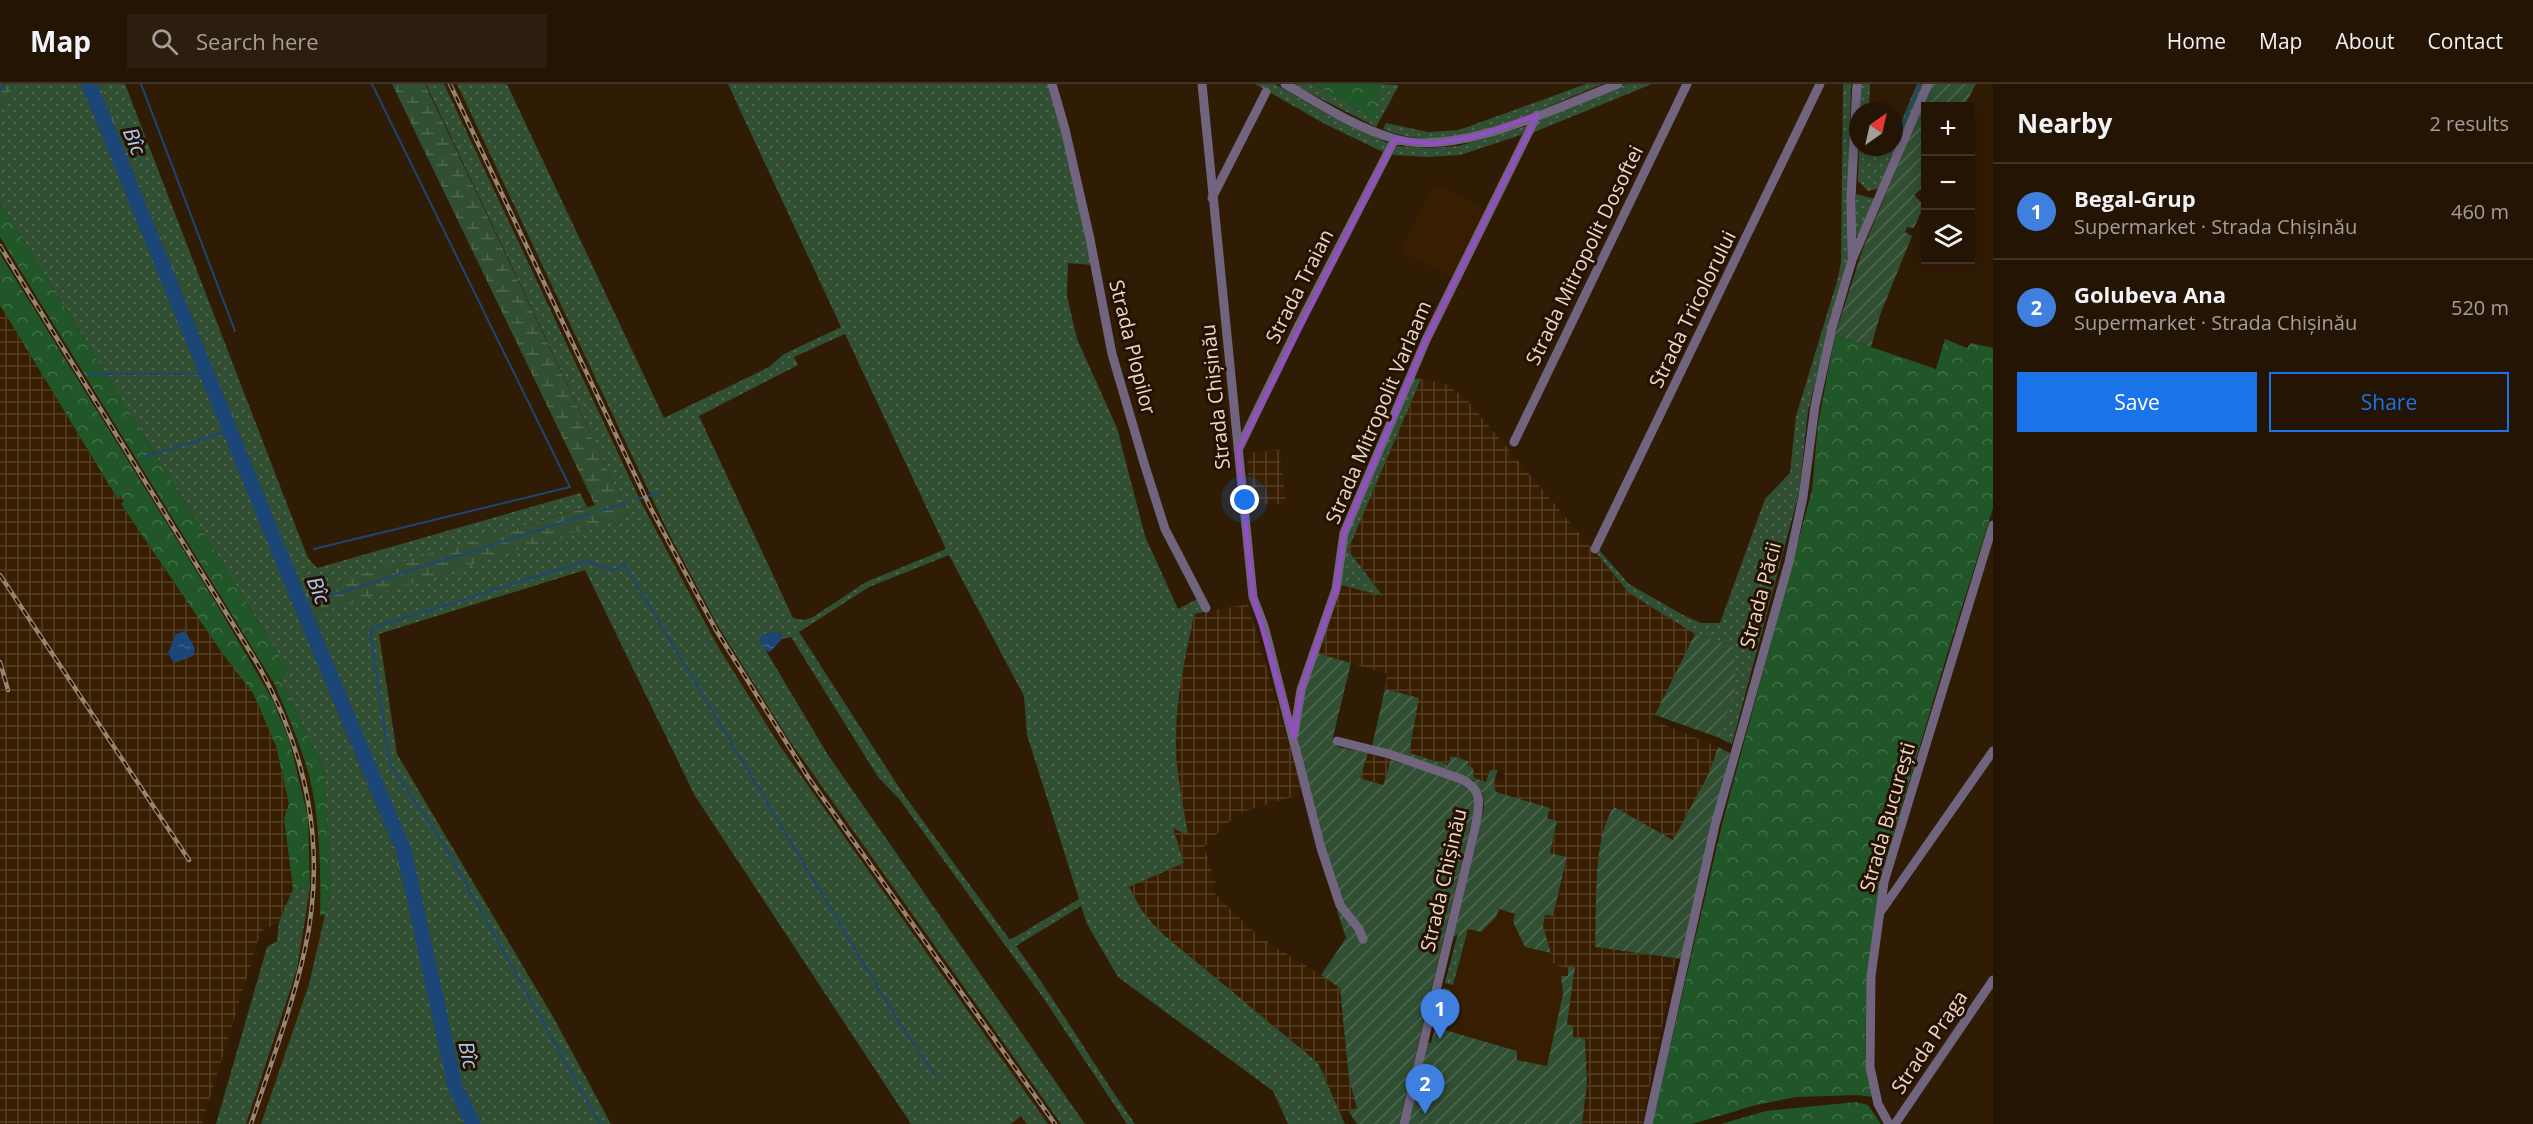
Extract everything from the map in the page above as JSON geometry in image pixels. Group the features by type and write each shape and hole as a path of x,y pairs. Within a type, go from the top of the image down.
{"street":[{"name":"Strada Plopilor","path":"1052,84 1065,129 1090,239 1112,354 1131,419 1165,530 1206,608"},
{"name":"Strada Chișinău","path":"1202,84 1253,597 1264,626 1294,737 1306,796 1340,905 1351,917 1364,939"},
{"path":"1285,84 1335,112 1395,139 1416,143 1448,142 1481,135 1618,84"},
{"name":"Strada Mitropolit Dosoftei","path":"1514,442 1687,84"},
{"name":"Strada Tricolorului","path":"1595,549 1820,84"},
{"path":"1852,260 1851,198 1857,84"},
{"name":"Strada Păcii","path":"1648,1124 1715,825 1788,562 1803,497 1823,364 1852,260 1928,84"},
{"path":"1212,198 1266,92"},
{"name":"Strada Mitropolit Varlaam","path":"1294,737 1301,690 1336,589 1344,533 1431,331 1537,115"},
{"name":"Strada Traian","path":"1238,451 1299,325 1395,139"},
{"name":"Strada București","path":"1889,1124 1878,1104 1870,1067 1871,986 1884,882 1993,525"},
{"name":"Strada Chișinău","path":"1336,741 1389,754 1461,779 1472,784 1478,793 1479,806 1475,828 1404,1124"},
{"path":"1879,913 1993,751"},
{"name":"Strada Praga","path":"1895,1124 1993,980"}],"highlighted area":[{"path":"1537,115 1426,340 1344,533 1336,589 1301,690 1294,737 1253,597 1238,451 1395,139 1433,144 1481,135"}],"shaded area":[{"path":"426,84 487,84 703,537 766,651 828,755 869,817 1085,1124 948,1124 627,510"},
{"path":"1435,184 1485,209 1451,277 1401,252"},
{"path":"0,202 324,769 331,889 309,984 261,1124 237,1124 295,901 284,818 222,653 121,504 0,305"},
{"path":"0,305 116,497 120,495 125,501 121,504 222,653 253,693 276,746 289,804 284,818 293,889 279,922 258,933 259,937 202,1124 0,1124"},
{"path":"1421,379 1446,384 1467,400 1629,593 1695,634 1653,720 1718,747 1710,771 1673,840 1595,947 1676,959 1642,1124 1582,1124 1587,1083 1585,1039 1573,1037 1567,1025 1575,968 1560,967 1550,961 1551,953 1543,927 1545,915 1554,916 1567,858 1550,853 1557,822 1547,818 1550,808 1495,792 1493,784 1496,778 1502,780 1504,772 1496,769 1487,782 1477,780 1448,765 1409,753 1419,698 1385,689 1387,674 1316,653 1341,585 1383,595 1348,550"},
{"path":"1279,450 1286,504 1250,504 1247,453"},
{"path":"1248,604 1302,789 1298,797 1238,813 1204,847 1216,884 1211,890 1258,936 1340,987 1349,1079 1357,1109 1341,1115 1318,1063 1158,930 1141,909 1129,887 1184,863 1173,827 1178,776 1175,739 1178,696 1194,614"},
{"path":"1368,753 1391,760 1383,785 1360,778"},
{"path":"1499,909 1515,914 1525,947 1551,953 1560,967 1568,967 1569,976 1561,976 1563,994 1547,1066 1516,1060 1517,1051 1441,1028 1468,929"}],"green space":[{"path":"0,84 17,84 0,107"},
{"path":"17,84 84,84 387,835 405,889 440,1043 443,1088 463,1124 261,1124 309,984 331,889 324,769 280,680 288,670 0,202 0,107"},
{"path":"84,84 100,84 304,591 595,505 392,84 425,84 629,515 315,614 322,639 408,849 460,1082 484,1124 463,1124 443,1088 440,1043 405,889 387,835"},
{"path":"100,84 125,84 308,558 317,568 580,493 587,507 304,592"},
{"path":"426,84 444,84 642,504 717,645 780,746 1048,1124 1027,1124 1021,1116 1011,1124 911,1124 695,796 585,570 379,634 397,754 552,1015 611,1124 484,1124 460,1082 408,849 322,639 315,613 629,515"},
{"path":"457,84 507,84 664,418 769,367 784,354 841,327 728,84 1049,84 1061,127 1091,265 1068,263 1067,296 1077,339 1117,428 1145,536 1178,609 1199,598 1204,612 1194,614 1178,707 1177,762 1188,835 1173,828 1184,863 1129,887 1141,909 1158,930 1318,1063 1345,1124 1288,1124 1273,1091 1118,977 1087,924 1081,906 1016,946 1135,1124 1127,1124 1044,999 900,800 878,777 791,637 782,639 780,632 765,634 759,639 828,755 1085,1124 1061,1124 789,740 718,626 667,530","holes":["845,334 946,549 866,582 813,617 804,620 793,618 699,416 798,365 794,357","949,555 1024,696 1027,735 1079,899 1010,940 904,795 799,632 869,587"]},
{"path":"1255,84 1275,84 1327,114 1388,143 1383,152 1325,124"},
{"path":"1292,84 1312,84 1373,118 1381,84 1399,85 1376,127"},
{"path":"1312,84 1381,84 1374,119"},
{"path":"1586,84 1603,84 1523,117 1465,134 1436,138 1409,137 1383,129 1386,123 1428,132 1459,130"},
{"path":"1626,84 1652,84 1532,133 1539,119"},
{"path":"1843,84 1851,84 1847,261 1808,411 1799,493 1732,744 1717,737 1720,735 1733,667 1734,646 1695,634 1629,593 1597,554 1599,550 1629,584 1683,615 1701,623 1720,623 1765,499 1790,473 1796,416 1841,262"},
{"path":"1861,84 1870,84 1869,102 1860,102"},
{"path":"1917,84 1924,84 1903,135 1903,117"},
{"path":"1932,84 1976,84 1966,102 1924,102"},
{"path":"1921,110 1921,190 1914,195 1921,202 1921,212 1914,228 1907,227 1905,232 1912,236 1880,315 1871,347 1835,335 1862,251"},
{"path":"1527,126 1521,135 1460,155 1427,157 1392,155 1397,146 1428,148 1458,146"},
{"path":"1859,156 1894,156 1881,188 1868,191 1858,181"},
{"path":"1856,194 1875,199 1861,236 1855,235"},
{"path":"0,202 288,670 280,680 324,769 331,889 325,915 320,915 319,842 311,784 298,741 275,685 0,237"},
{"path":"0,254 213,598 272,699 289,739 308,817 310,888 293,889 284,818 289,804 276,746 253,693 222,653 121,504 124,501 121,496 117,498 0,305"},
{"path":"1835,335 1936,369 1945,339 1967,348 1971,343 1993,348 1993,508 1880,880 1869,960 1866,1013 1865,1056 1873,1097 1858,1095 1796,1097 1756,1105 1692,1124 1652,1124 1722,824 1812,490 1818,424"},
{"path":"1413,378 1421,379 1348,550 1383,596 1341,585 1346,535"},
{"path":"1695,634 1734,646 1735,688 1720,735 1717,737 1655,715"},
{"path":"1316,653 1351,663 1332,741 1338,747 1368,753 1360,778 1383,785 1391,760 1461,782 1470,787 1476,803 1399,1124 1357,1124 1349,1112 1357,1108 1349,1079 1340,988 1321,975 1346,938 1337,910 1341,902 1309,794 1297,736 1304,689"},
{"path":"1385,689 1419,698 1409,753 1448,765 1451,756 1468,761 1468,766 1473,768 1474,778 1486,782 1490,770 1498,770 1493,784 1496,792 1550,808 1547,818 1557,821 1550,853 1567,857 1553,916 1545,915 1543,926 1551,953 1525,947 1513,922 1515,914 1499,909 1496,917 1481,932 1468,929 1455,944 1458,934 1453,937 1484,808 1483,794 1473,780 1372,746"},
{"path":"1718,747 1730,753 1681,959 1595,947 1599,855 1607,820 1614,807 1673,840 1710,771"},
{"path":"310,888 297,969 246,1124 216,1124 267,947 277,941 279,922 293,889"},
{"path":"1468,929 1453,985 1445,983 1455,944"},
{"path":"1568,967 1575,967 1567,1024 1573,1026 1573,1037 1585,1039 1587,1083 1582,1124 1407,1124 1428,1043 1431,1043 1435,1027 1517,1051 1517,1060 1547,1066 1563,994 1561,976 1568,976"},
{"path":"1444,988 1451,990 1441,1028 1435,1027"},
{"path":"1856,1102 1868,1105 1881,1124 1721,1124 1766,1111"}],"water":[{"path":"185,631 195,648 193,656 174,663 168,653 176,634"},
{"path":"780,632 782,639 770,652 766,651 759,639 765,634"}],"waterway":[{"path":"0,91 5,84"},
{"name":"Bîc","path":"89,84 301,605 404,851 455,1086 473,1124"},
{"path":"141,84 235,331"},
{"path":"314,549 570,487 372,84"},
{"path":"1903,124 1920,84"},
{"path":"88,374 207,374"},
{"path":"143,457 230,431"},
{"path":"638,499 658,493"},
{"path":"601,511 626,503"},
{"path":"301,605 590,514"},
{"path":"600,1124 444,845 390,764 370,632 375,627 586,561 613,570 625,565 898,1021 935,1075"}],"railway":[{"path":"450,84 650,507 716,630 808,777 1055,1124"},
{"path":"0,246 257,663 289,731 300,766 313,837 314,874 311,911 305,949 294,993 251,1124"},
{"path":"0,575 189,860"},
{"path":"0,662 8,690"}],"place":[{"name":"Begal-Grup","path":"1440,1039"},
{"name":"Golubeva Ana","path":"1425,1114"}]}
